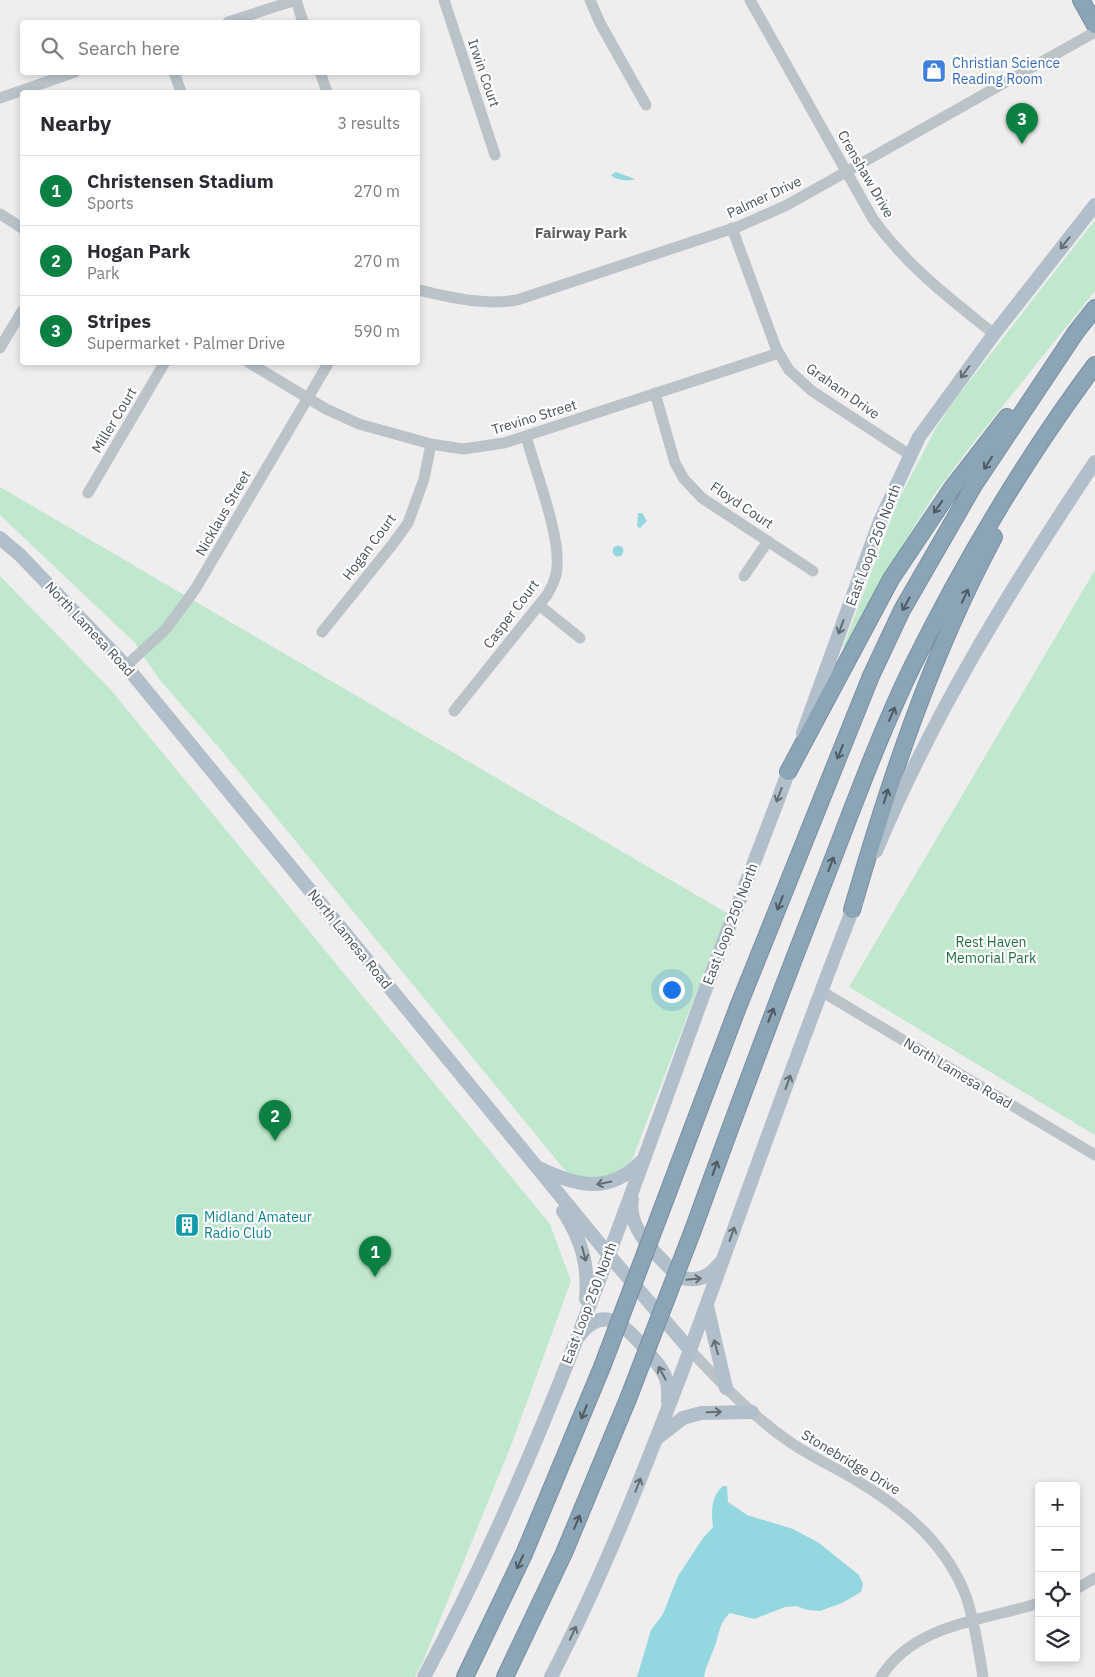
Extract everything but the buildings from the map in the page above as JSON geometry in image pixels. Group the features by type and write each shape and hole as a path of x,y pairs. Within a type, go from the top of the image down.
{"highway":[{"path":"1081,0 1095,25"},
{"path":"788,772 868,620 912,546 974,458 1095,308"},
{"path":"465,1677 524,1554 602,1367 738,1007 871,676 902,610 974,485 1076,332"},
{"path":"852,910 892,777 953,621 1008,510 1061,426 1093,367"},
{"path":"504,1677 564,1553 628,1399 693,1230 756,1054 860,790 913,666 1001,503 1044,435 1093,367"}],"main road":[{"name":"East Loop 250 North","path":"424,1677 497,1531 535,1444 645,1158 732,916 788,772 880,521 910,455 919,437 950,392 1095,205"},
{"path":"551,1677 617,1538 707,1306 852,910 913,768 957,682 1013,586 1095,462"},
{"name":"North Lamesa Road","path":"0,538 20,554 126,666 608,1254 690,1350"},
{"path":"536,1166 573,1182 592,1185 611,1182 624,1176 645,1158"},
{"path":"645,1158 632,1204 632,1216 637,1229 679,1277 697,1280 713,1272 723,1259"},
{"path":"536,1166 571,1223 586,1259 586,1298 581,1324"},
{"path":"707,1306 726,1388"},
{"path":"567,1362 577,1338 593,1322 610,1319 625,1326 655,1361 666,1379 668,1405 663,1420"},
{"path":"656,1439 683,1418 692,1415 701,1413 752,1412"}],"street":[{"path":"234,20 296,0 302,20"},
{"name":"Irwin Court","path":"444,0 495,155"},
{"path":"590,0 600,23 646,105"},
{"name":"Crenshaw Drive","path":"750,0 873,219 894,248 929,281 994,334"},
{"name":"Palmer Drive","path":"420,290 488,304 517,300 732,228 796,201 1095,32"},
{"path":"23,90 66,75"},
{"path":"175,75 180,90"},
{"path":"321,75 325,90"},
{"path":"0,98 20,91"},
{"path":"0,214 20,227"},
{"name":"Graham Drive","path":"732,228 779,353 789,370 807,388 910,455"},
{"path":"0,348 20,314"},
{"name":"Trevino Street","path":"253,365 308,398 359,424 431,444 464,449 482,448 526,436 779,353"},
{"name":"Miller Court","path":"88,493 163,365"},
{"name":"Nicklaus Street","path":"126,666 166,629 196,588 327,365"},
{"name":"Floyd Court","path":"655,393 675,463 684,479 702,498 813,571"},
{"name":"Casper Court","path":"454,711 547,595 556,575 557,548 526,436"},
{"name":"Hogan Court","path":"322,632 392,545 408,522 424,479 431,444"},
{"path":"744,576 768,541"},
{"path":"539,605 580,638"},
{"name":"North Lamesa Road","path":"821,991 1095,1155"},
{"name":"Stonebridge Drive","path":"690,1350 726,1388 788,1441 859,1481 915,1522 944,1556 967,1599 983,1677"},
{"path":"1080,1587 1095,1578"},
{"path":"881,1677 903,1650 948,1628 1035,1604"}],"green space":[{"path":"1095,220 1095,291 934,495 885,574 847,648 843,647 899,499 937,426 957,397"},
{"path":"0,487 727,913 632,1160 616,1172 601,1177 586,1178 567,1173 221,750 159,679 134,642 0,515"},
{"name":"Rest Haven Memorial Park","path":"1095,570 1095,1135 849,987"},
{"path":"0,576 111,690 550,1224 571,1281 512,1443 415,1677 0,1677"}],"water":[{"path":"616,172 635,179 622,180 611,175"},
{"path":"638,513 642,513 647,521 640,528 637,526"},
{"path":"618,545 624,551 618,557 612,551"},
{"path":"723,1486 727,1486 728,1502 747,1515 793,1529 819,1543 859,1575 863,1584 861,1592 842,1603 820,1611 796,1606 785,1607 754,1619 730,1613 722,1624 704,1677 637,1677 651,1630 663,1614 678,1576 703,1538 713,1527 714,1499"}],"place":[{"name":"Christian Science Reading Room","path":"934,71"},
{"name":"Stripes","path":"1022,144"},
{"name":"Hogan Park","path":"275,1141"},
{"name":"Midland Amateur Radio Club","path":"187,1225"},
{"name":"Christensen Stadium","path":"375,1277"}],"district":[{"name":"Fairway Park","path":"581,232"}]}
